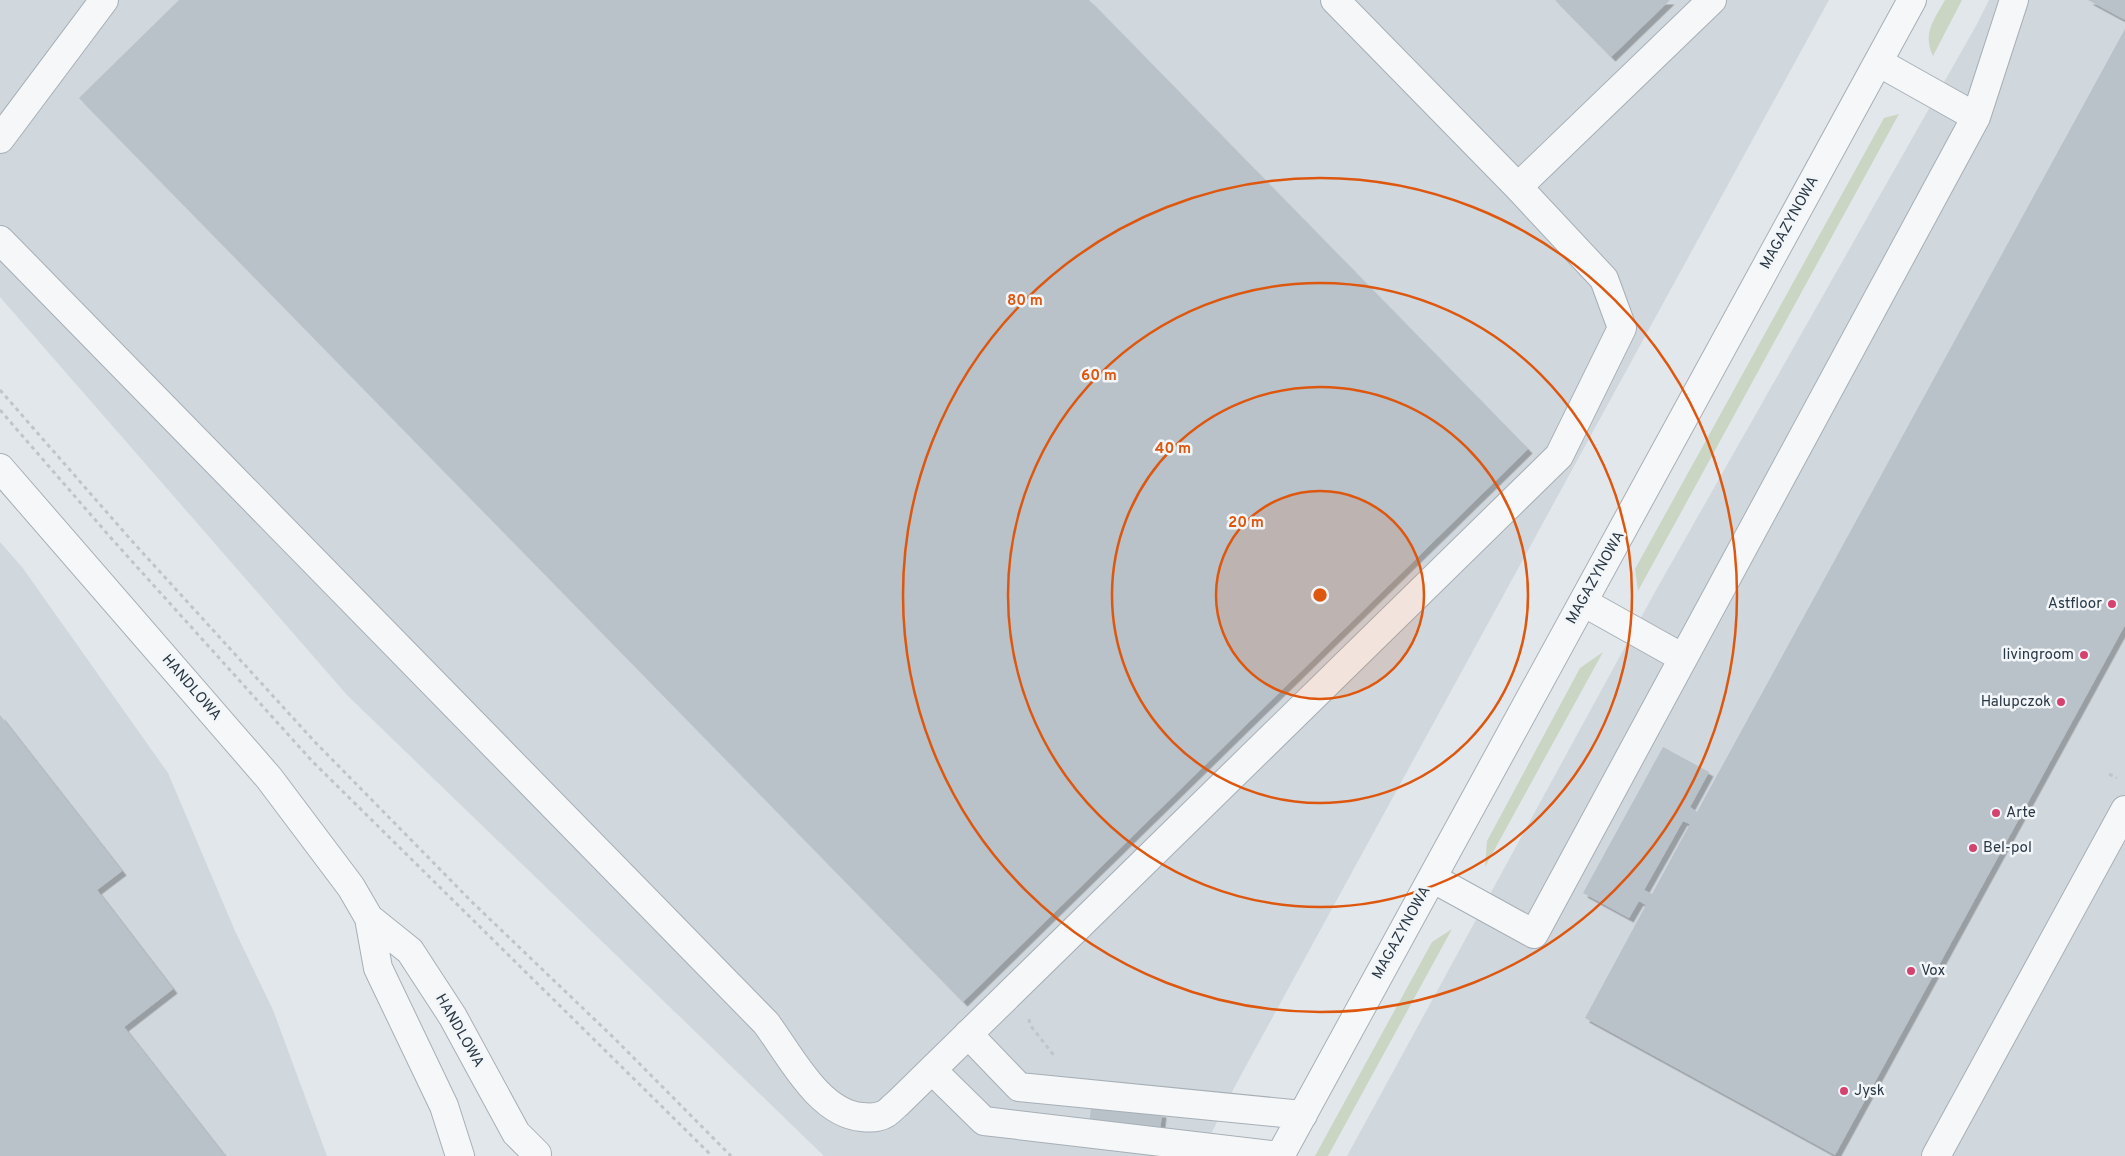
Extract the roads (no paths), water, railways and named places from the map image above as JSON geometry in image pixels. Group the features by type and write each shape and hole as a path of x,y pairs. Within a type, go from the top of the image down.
{"street":[{"path":"0,138 104,0"},
{"path":"0,240 766,1023 813,1088 841,1112 855,1117 872,1118 884,1115 932,1070 1559,456 1622,328 1604,279 1518,187 1335,0"},
{"path":"1518,187 1712,0"},
{"name":"MAGAZYNOWA","path":"1280,1156 1912,0"},
{"path":"1432,878 1534,934 1976,117 2014,0"},
{"path":"1878,62 1976,117"},
{"name":"HANDLOWA","path":"0,468 269,778 351,887 369,918 378,968 444,1106 460,1156"},
{"path":"1583,602 1683,658"},
{"path":"1936,1156 2125,810"},
{"name":"HANDLOWA","path":"369,918 410,951 453,1016 516,1133 536,1155"},
{"path":"968,1034 1019,1086 1302,1115"},
{"path":"932,1070 984,1121 1280,1156"}],"place":[{"name":"Astfloor","path":"2112,604"},
{"name":"livingroom","path":"2084,655"},
{"name":"Halupczok","path":"2061,702"},
{"name":"Arte","path":"1996,813"},
{"name":"Bel-pol","path":"1973,848"},
{"name":"Vox","path":"1911,971"},
{"name":"Jysk","path":"1844,1091"}]}
